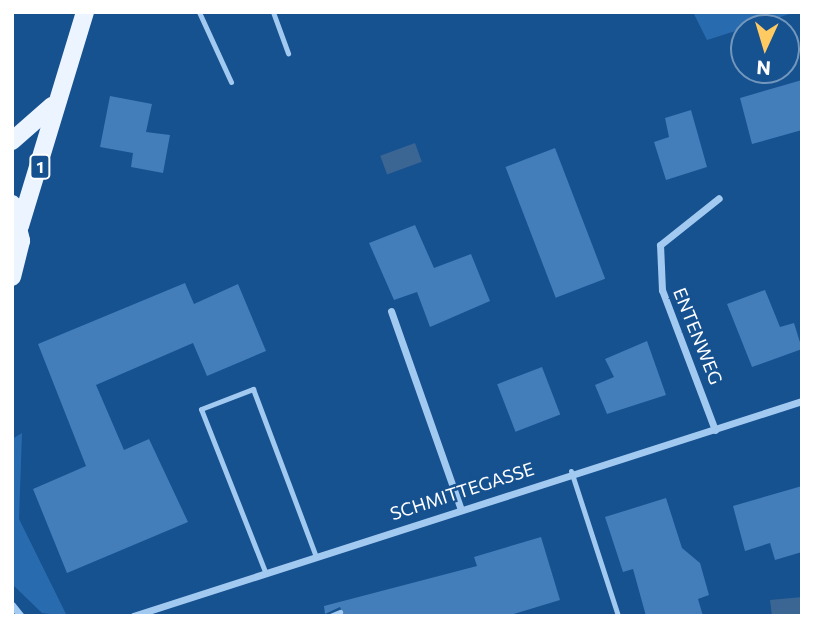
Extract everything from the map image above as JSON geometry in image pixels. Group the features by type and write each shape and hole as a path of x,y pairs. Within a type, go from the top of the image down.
{"main road":[{"name":"1","path":"12,277 20,226 45,155 52,106 85,12"},
{"name":"1","path":"12,141 52,106"},
{"name":"1","path":"12,204 20,226"}],"street":[{"name":"ENTENWEG","path":"715,430 662,290 660,245 719,198"},
{"path":"391,311 460,507"},
{"name":"SCHMITTEGASSE","path":"133,616 571,471 715,430 802,401"},
{"path":"12,604 21,616"}],"lane":[{"path":"199,12 231,82"},
{"path":"272,12 288,53"},
{"path":"265,573 201,409 253,389 316,557"},
{"path":"571,471 618,616"},
{"path":"330,616 341,612"}],"shaded area":[{"path":"693,12 796,12 730,14 730,33 707,40"},
{"path":"415,143 422,162 387,174 380,156"},
{"path":"22,433 19,519 67,616 42,613 12,584 12,439"},
{"path":"802,597 802,615 772,616 770,600"}],"building":[{"path":"800,81 802,130 752,144 740,98 788,84 800,84"},
{"path":"110,96 152,104 146,132 170,135 163,173 131,167 133,153 100,147"},
{"path":"691,110 707,167 666,180 654,142 669,137 665,118"},
{"path":"555,148 605,279 556,298 506,167"},
{"path":"415,225 434,268 471,254 490,301 430,327 417,292 394,300 369,243"},
{"path":"185,283 194,304 238,284 266,351 207,376 193,343 96,385 124,450 149,439 188,522 67,573 33,489 86,466 38,344"},
{"path":"765,290 780,327 794,323 802,349 752,367 727,304"},
{"path":"647,341 666,395 607,414 595,385 614,377 605,359"},
{"path":"542,367 560,415 515,432 497,384"},
{"path":"802,486 802,552 775,560 770,543 745,551 733,506"},
{"path":"666,498 682,548 700,563 709,595 698,599 703,616 646,616 633,569 623,572 605,517"},
{"path":"541,537 560,600 507,616 344,616 340,607 325,614 324,606 477,566 474,557"}]}
